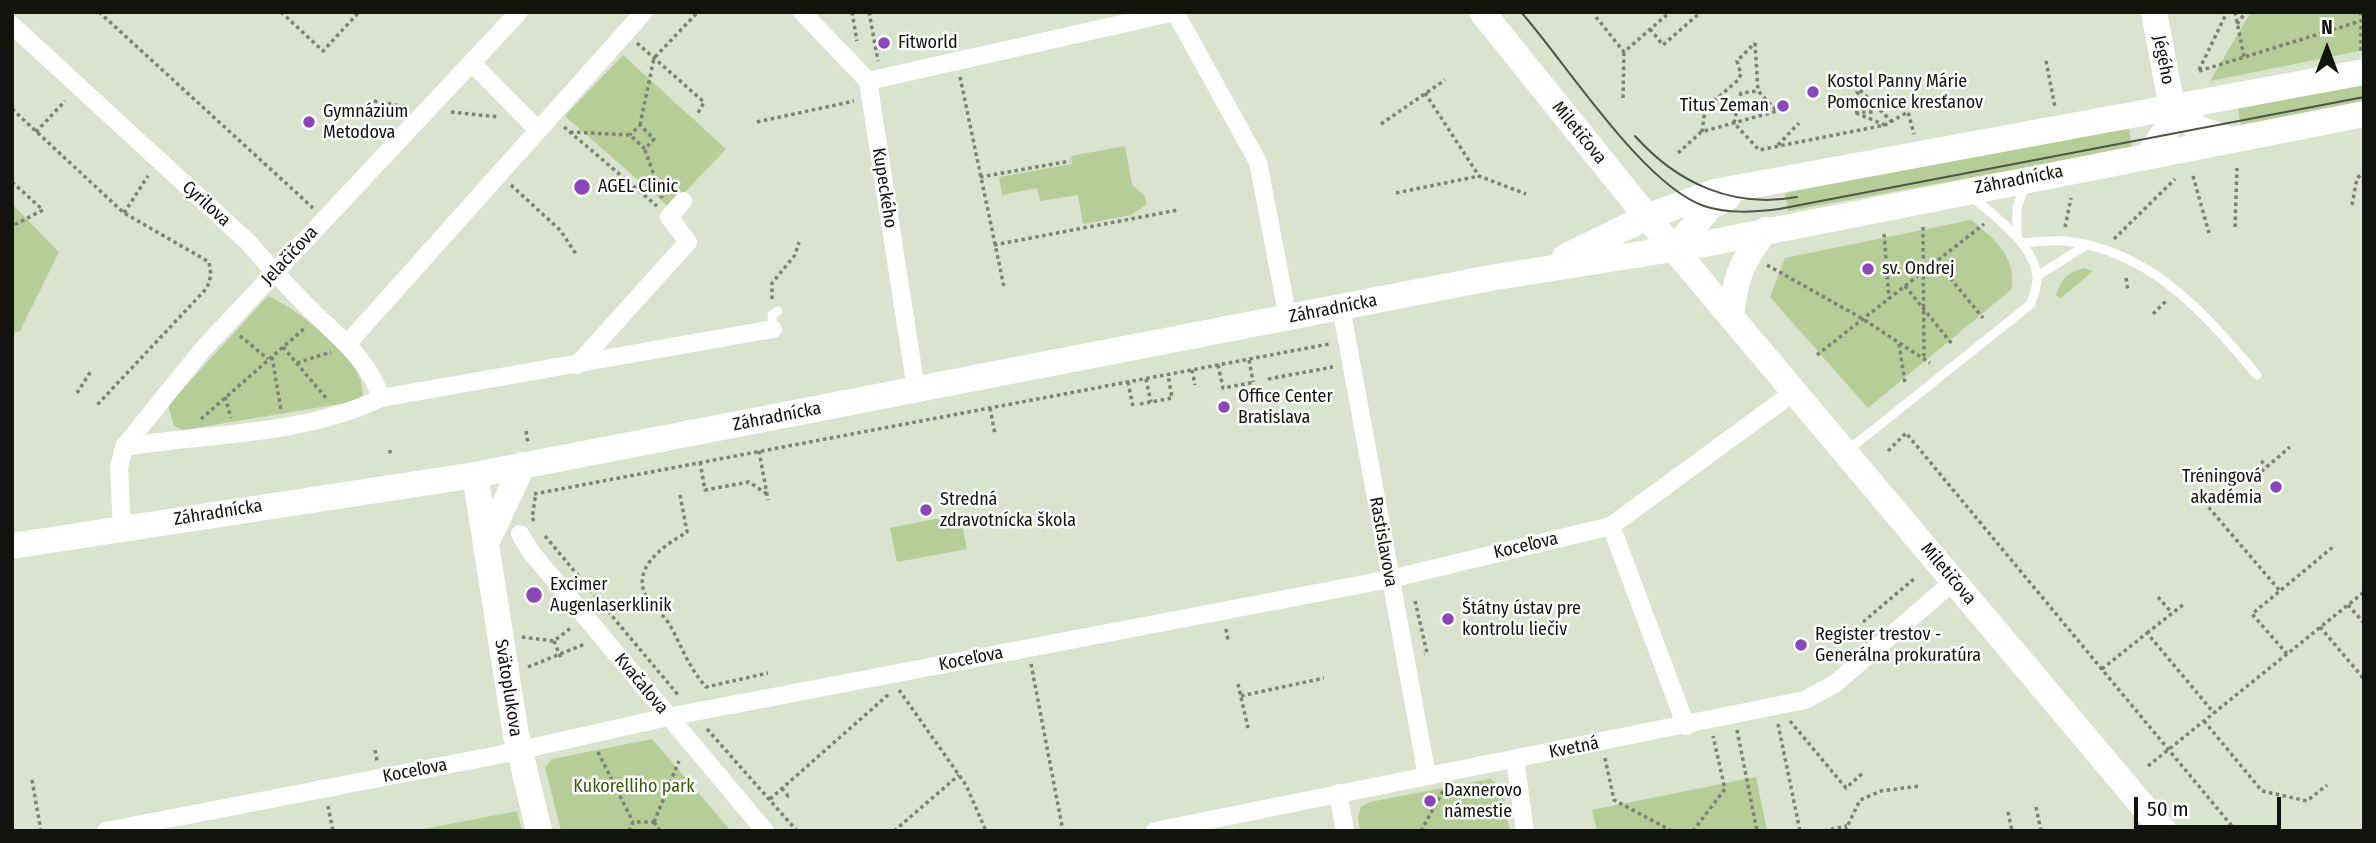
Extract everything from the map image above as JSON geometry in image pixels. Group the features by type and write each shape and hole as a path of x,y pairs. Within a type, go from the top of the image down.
{"street":[{"name":"Jelačičova","path":"124,447 203,349 519,12"},
{"path":"348,343 498,174 534,125 552,115 643,12"},
{"path":"802,12 869,90 957,61 1175,12 1258,162 1288,318"},
{"name":"Miletičova","path":"1482,12 1647,217 2164,831"},
{"name":"Jégého","path":"2148,155 2170,125 2172,108 2154,12"},
{"name":"Cyrilova","path":"12,25 249,243 274,273 348,343 375,379 381,398"},
{"path":"472,63 534,125"},
{"name":"Záhradnícka","path":"1538,270 1647,217 1715,192 2172,108 2362,64"},
{"name":"Kupeckého","path":"869,90 916,389"},
{"name":"Jégého","path":"2172,108 2199,129 2231,140"},
{"name":"Záhradnícka","path":"12,546 122,527 475,475 1341,307 1538,270 1674,249 2364,114"},
{"name":"Záhradnícka","path":"1674,249 1710,207 1744,188"},
{"path":"577,365 688,242 669,217 683,201"},
{"path":"1731,317 1734,283 1748,253 1766,230"},
{"name":"Rastislavova","path":"1341,307 1427,776"},
{"path":"122,527 119,468 124,447 283,426 334,416 381,398 577,365 774,319"},
{"name":"Koceľova","path":"106,831 519,750 692,712 1390,579 1611,526 1794,392"},
{"path":"486,543 523,465"},
{"name":"Svätoplukova","path":"475,475 519,750 539,831"},
{"path":"1611,526 1686,726"},
{"name":"Kvačalova","path":"520,534 531,552 765,831"},
{"name":"Kvetná","path":"1155,831 1805,700 1828,689 1954,581"},
{"path":"1515,759 1525,831"},
{"path":"1338,793 1345,831"},
{"path":"2137,798 2137,831"}],"lane":[{"path":"2017,234 2017,208 2027,178"},
{"path":"1845,452 2031,304 2037,276 2023,243 2017,234 1964,191"},
{"path":"2023,243 2065,241 2126,258 2177,289 2257,375"},
{"path":"2037,276 2085,246"}],"path":[{"path":"99,12 315,210"},
{"path":"281,12 323,51 359,12"},
{"path":"630,135 640,125 654,58 698,12"},
{"path":"852,12 857,43"},
{"path":"869,12 876,59"},
{"path":"1624,52 1670,12"},
{"path":"1650,29 1663,45 1701,12"},
{"path":"2227,12 2199,71 2362,20"},
{"path":"2235,12 2244,57"},
{"path":"2237,24 2246,12"},
{"path":"2361,12 2362,64"},
{"path":"1596,16 1624,52 1623,98"},
{"path":"625,33 704,102 697,115"},
{"path":"1678,153 1702,132 1777,111 1758,92 1755,43 1737,61 1741,74 1738,80 1704,109 1702,132"},
{"path":"866,51 879,63"},
{"path":"957,61 1004,287"},
{"path":"2046,61 2056,113"},
{"path":"1381,124 1445,80"},
{"path":"1885,125 1854,112 1874,112 1857,92 1860,89 1892,122"},
{"path":"757,122 869,90"},
{"path":"1734,123 1741,93 1758,92"},
{"path":"1425,93 1479,176"},
{"path":"1769,103 1777,98"},
{"path":"36,132 65,101"},
{"path":"12,109 124,213 209,262 211,275 206,288 97,405"},
{"path":"449,112 534,125"},
{"path":"1734,123 1759,150 1885,125 1908,112 1915,140"},
{"path":"552,115 669,217"},
{"path":"1776,146 1799,123"},
{"path":"640,125 654,139 645,149"},
{"path":"569,132 630,135 645,149 669,217"},
{"path":"980,177 1070,160"},
{"path":"2235,227 2237,168"},
{"path":"2353,205 2357,178 2364,172"},
{"path":"498,174 560,230 576,254"},
{"path":"124,213 148,176"},
{"path":"1396,193 1479,176 1526,194"},
{"path":"2193,176 2209,233"},
{"path":"2114,238 2175,179"},
{"path":"12,182 43,210 12,226"},
{"path":"2064,233 2071,198"},
{"path":"995,245 1178,210"},
{"path":"1817,355 1984,224"},
{"path":"1923,227 1924,358"},
{"path":"1884,234 1889,299"},
{"path":"774,319 772,283 795,255 799,242"},
{"path":"1937,262 1983,318"},
{"path":"1765,264 1863,319 1930,363"},
{"path":"2126,278 2128,291"},
{"path":"1905,286 1952,344"},
{"path":"198,421 318,317"},
{"path":"240,336 270,358 283,426"},
{"path":"1899,342 1905,383"},
{"path":"297,363 323,356 348,343"},
{"path":"797,831 692,712 532,518 536,493 1329,344"},
{"path":"283,347 325,395 334,416"},
{"path":"1218,365 1223,388 1254,382 1249,360"},
{"path":"1268,379 1333,368"},
{"path":"1192,370 1195,385"},
{"path":"78,393 90,371"},
{"path":"1140,404 1172,398 1168,375"},
{"path":"1146,379 1151,402"},
{"path":"1128,382 1133,407"},
{"path":"990,408 995,434"},
{"path":"1888,450 1906,433 2236,831"},
{"path":"2256,476 2290,447"},
{"path":"759,452 768,500"},
{"path":"2261,461 2267,466"},
{"path":"700,462 705,490 748,482 767,494"},
{"path":"680,495 687,532 663,546 646,566 642,585 648,600 670,625 678,646 706,687 768,673"},
{"path":"2204,502 2280,591"},
{"path":"2287,654 2252,614 2333,547"},
{"path":"1863,622 1915,578"},
{"path":"2148,766 2364,592"},
{"path":"2158,597 2172,613"},
{"path":"1417,604 1427,653 1423,654"},
{"path":"2102,670 2184,604"},
{"path":"2348,605 2364,623"},
{"path":"554,641 575,622"},
{"path":"1224,622 1228,640"},
{"path":"2320,627 2364,679"},
{"path":"2147,633 2214,713"},
{"path":"518,635 554,641"},
{"path":"554,641 560,656"},
{"path":"522,669 592,641"},
{"path":"1031,661 1063,831"},
{"path":"1241,696 1324,678"},
{"path":"1238,684 1248,728"},
{"path":"770,799 896,687 959,775 986,831"},
{"path":"1735,716 1757,831"},
{"path":"1693,831 1725,789 1710,720"},
{"path":"1790,721 1846,788 1864,772"},
{"path":"2204,721 2262,791 2307,801 2327,785"},
{"path":"1778,724 1800,831"},
{"path":"1601,742 1614,800 1672,831"},
{"path":"596,747 634,822"},
{"path":"654,822 679,761"},
{"path":"894,831 959,775"},
{"path":"32,780 41,831"},
{"path":"1420,831 1447,783"},
{"path":"1824,831 1846,828 1860,800 1881,791 1920,786"},
{"path":"782,788 788,796 791,794"},
{"path":"327,801 333,831"},
{"path":"2035,807 2042,831"},
{"path":"2008,811 2012,831"},
{"path":"634,822 654,822"},
{"path":"629,831 634,822"},
{"path":"654,822 660,831"}],"green space":[{"path":"2251,12 2364,12 2364,50 2210,81"},
{"path":"623,55 726,149 670,208 565,116"},
{"path":"2364,84 2364,103 2241,126 2238,108"},
{"path":"2129,128 2132,148 1788,211 1785,193"},
{"path":"1125,146 1132,185 1144,195 1147,204 1131,215 1083,224 1078,195 1040,201 1037,188 1002,195 999,177 1072,164 1071,156"},
{"path":"12,204 59,252 20,331 12,333"},
{"path":"1971,220 2002,249 2010,267 2012,289 1868,408 1770,297 1785,258"},
{"path":"2084,268 2093,271 2061,298 2056,295 2066,277"},
{"path":"268,296 303,317 339,349 357,373 363,400 183,430 174,426 168,405"},
{"path":"960,514 967,549 897,562 890,528"},
{"name":"Kukorelliho park","path":"652,739 731,831 561,831 545,767 552,759"},
{"path":"1756,777 1767,831 1597,831 1592,810"},
{"path":"1490,779 1501,787 1510,831 1360,831 1358,818 1361,807 1370,802"},
{"path":"517,811 522,831 414,831"}],"tram line":[{"path":"1521,12 1606,120 1656,174 1680,194 1704,206 1732,211 1779,209 2364,97"},
{"path":"1635,136 1669,167 1708,189 1751,199 1797,197"}],"place":[{"name":"Fitworld","path":"884,43"},
{"name":"Kostol Panny Márie Pomocnice kresťanov","path":"1813,92"},
{"name":"Titus Zeman","path":"1783,106"},
{"name":"Gymnázium Metodova","path":"309,122"},
{"name":"AGEL Clinic","path":"582,187"},
{"name":"sv. Ondrej","path":"1868,269"},
{"name":"Office Center Bratislava","path":"1224,407"},
{"name":"Tréningová akadémia","path":"2276,487"},
{"name":"Stredná zdravotnícka škola","path":"926,510"},
{"name":"Excimer Augenlaserklinik","path":"534,595"},
{"name":"Štátny ústav pre kontrolu liečiv","path":"1448,619"},
{"name":"Register trestov - Generálna prokuratúra","path":"1801,645"},
{"name":"Daxnerovo námestie","path":"1430,801"}]}
